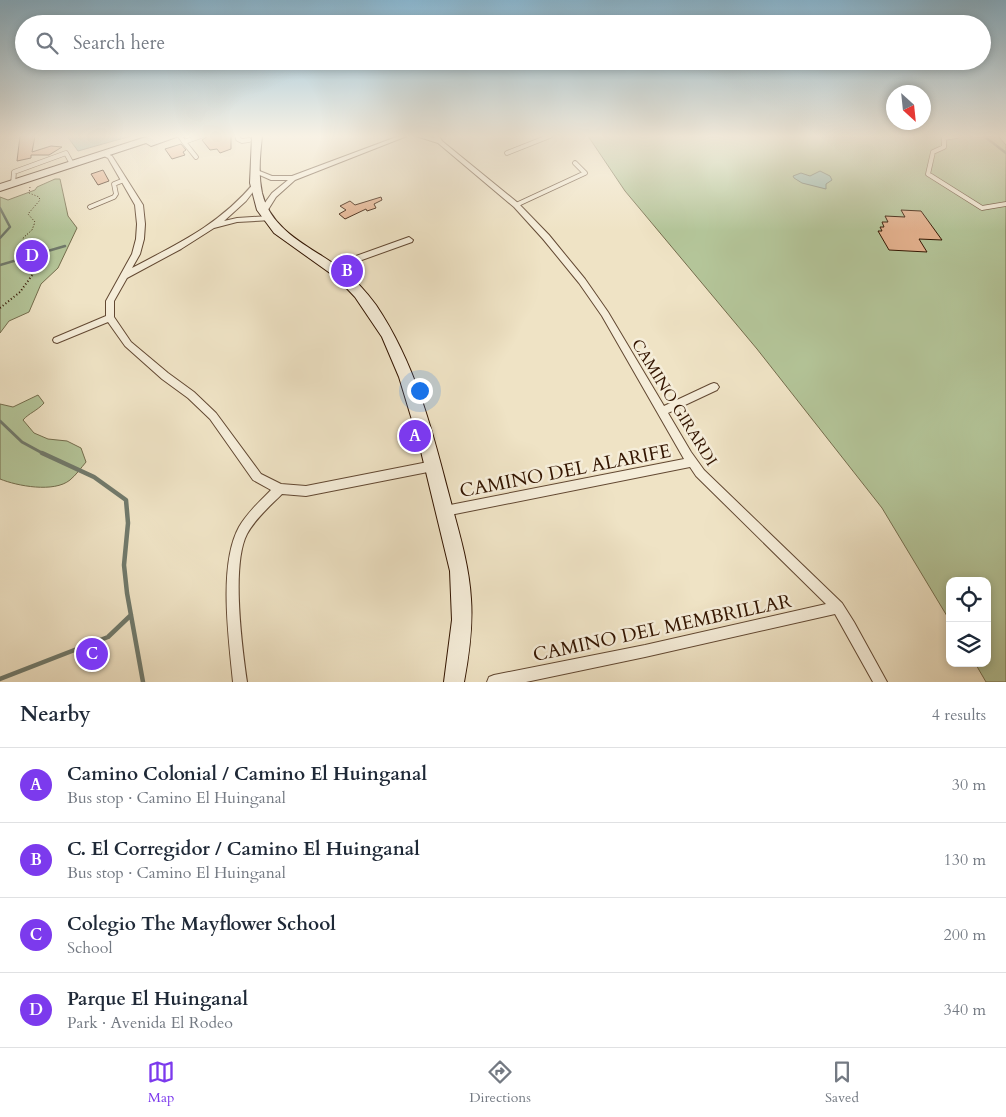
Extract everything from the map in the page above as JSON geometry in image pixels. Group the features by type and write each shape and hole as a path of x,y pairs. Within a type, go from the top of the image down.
{"street":[{"path":"0,188 61,168"},
{"path":"116,168 139,205 141,224 136,254 110,301 110,318 128,344 165,376 191,394 213,416 257,477 280,489 306,491 433,466"},
{"path":"255,168 256,184 266,214 284,235 331,268 359,293 391,341 408,380 445,511 461,597 458,660 454,682"},
{"path":"266,214 270,200 281,187 299,176 320,168"},
{"name":"CAMINO GIRARDI","path":"472,168 516,206 546,237 582,281 604,314 692,462 709,483 838,607 880,682"},
{"path":"255,171 268,178 277,179 299,176"},
{"path":"277,179 282,181 281,187"},
{"path":"126,275 205,230 234,209 256,184"},
{"path":"234,209 231,216 237,220"},
{"path":"205,230 237,220 266,214"},
{"path":"331,268 409,240"},
{"path":"57,340 110,318"},
{"path":"662,411 714,387"},
{"name":"CAMINO DEL ALARIFE","path":"445,511 692,462"},
{"path":"240,682 234,593 237,545 246,525 280,489"},
{"name":"CAMINO DEL MEMBRILLAR","path":"494,682 644,651 838,607"},
{"path":"445,682 458,660"}],"lane":[{"path":"516,206 585,172 581,168"},
{"path":"929,168 928,174 982,208 1006,204"},
{"path":"90,207 114,197 116,194 114,184 124,180"}],"path":[{"path":"0,308 26,286 36,265 33,251 24,242 23,238 32,230 35,222 28,214 29,211 40,200 39,197 29,193 32,183"}],"green space":[{"path":"609,168 1006,168 1006,682 986,682 977,667 991,667 991,577 946,577 946,614 882,508 757,349 625,191"},
{"path":"55,179 60,179 68,216 77,228 58,268 41,284 29,312 9,321 0,333 0,197 8,200 35,190 37,187"},
{"path":"38,395 44,403 23,420 34,433 48,439 67,441 81,448 86,462 70,480 55,486 25,486 0,479 0,404 13,407"}],"water":[{"path":"820,171 830,176 832,180 826,184 826,189 802,183 793,176 801,173 810,176"}],"building":[{"path":"103,170 109,181 98,185 91,174"},
{"path":"381,197 382,200 374,204 376,208 367,211 366,209 345,219 339,214 346,210 340,206 350,201 355,205"},
{"path":"901,210 921,211 942,240 919,239 927,252 889,250 878,231 882,231 880,227 884,227 882,222 888,222 885,216 905,217"}],"waterway":[{"path":"0,208 10,227 0,238"},
{"path":"0,265 65,246"},
{"path":"0,421 22,442 43,454"},
{"path":"43,454 94,477 126,500 128,523 124,565 131,615"},
{"path":"0,679 108,637 131,615"},
{"path":"131,615 143,682"}],"place":[{"name":"Parque El Huinganal","path":"32,256"},
{"name":"C. El Corregidor / Camino El Huinganal","path":"347,271"},
{"name":"Camino Colonial / Camino El Huinganal","path":"415,436"},
{"name":"Colegio The Mayflower School","path":"92,654"}]}
